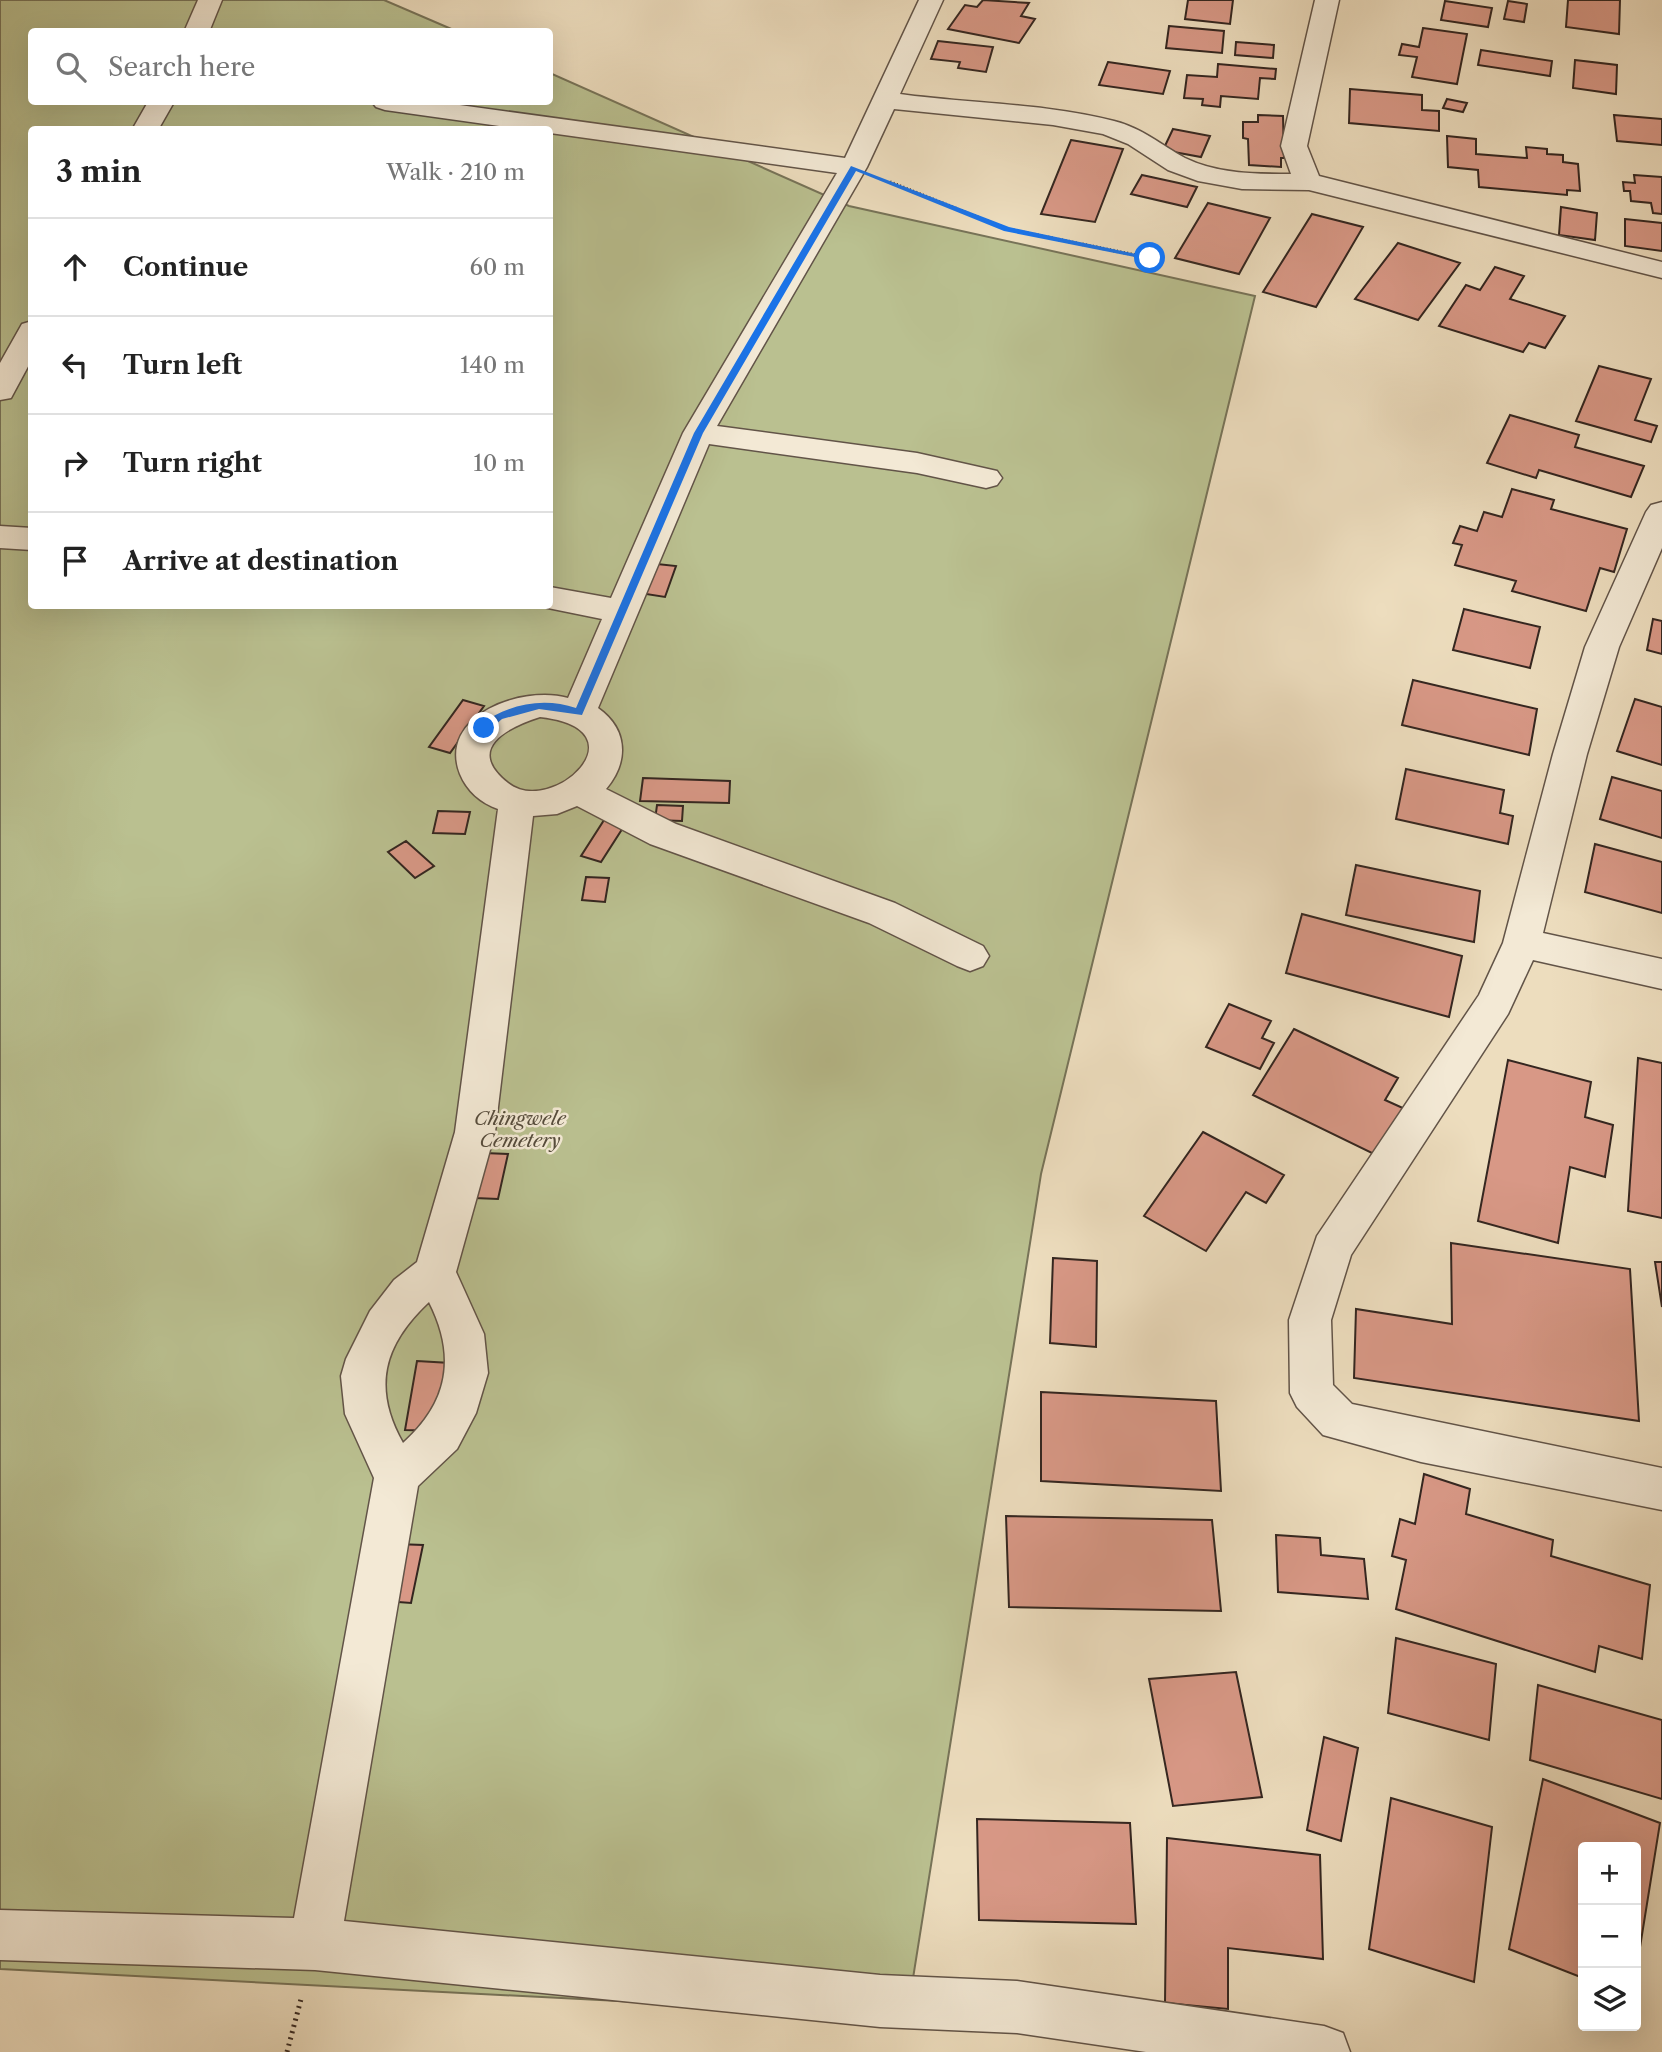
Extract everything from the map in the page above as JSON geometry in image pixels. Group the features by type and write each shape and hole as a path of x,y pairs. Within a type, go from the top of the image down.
{"street":[{"path":"198,28 210,0"},
{"path":"579,712 698,433 854,167 931,0"},
{"path":"1309,182 1300,169 1294,146 1327,0"},
{"path":"885,100 940,109 1087,122 1125,131 1150,144 1178,164 1216,176 1270,182 1309,182 1662,270"},
{"path":"147,126 159,105"},
{"path":"407,105 854,167"},
{"path":"0,391 28,338"},
{"path":"698,433 917,463 986,478"},
{"path":"1662,512 1602,647 1570,754 1522,943 1494,1003 1332,1249 1310,1320 1312,1393 1339,1421 1421,1441 1662,1489"},
{"path":"0,537 28,539"},
{"path":"553,599 620,611"},
{"path":"559,706 579,712 593,722 603,735 607,749 604,765 594,779 579,791 559,800 517,803 482,786 473,773 470,757 474,742 484,728 499,717 518,709 559,706"},
{"path":"579,791 663,834 882,914 970,956"},
{"path":"315,1944 397,1476 440,1436 459,1403 469,1353 456,1310 435,1273 475,1132 517,803"},
{"path":"1522,943 1662,974"},
{"path":"397,1476 374,1434 362,1391 370,1352 394,1308 418,1282 435,1273"},
{"path":"0,1935 315,1944 880,2001 1017,2007 1324,2052"}],"path":[{"path":"854,167 1007,229 1150,258"}],"green space":[{"name":"Chingwele Cemetery","path":"0,0 384,0 449,28 28,28 28,105 553,105 553,74 849,206 1255,296 1041,1174 907,2016 0,1969"}],"building":[{"path":"983,0 1029,3 1021,16 1035,19 1019,43 948,29 965,5 977,7"},
{"path":"1188,0 1233,0 1230,24 1185,19"},
{"path":"1568,0 1620,0 1619,34 1566,27"},
{"path":"1445,1 1492,8 1488,27 1441,20"},
{"path":"1508,1 1527,4 1524,22 1504,19"},
{"path":"1169,26 1224,31 1222,53 1166,48"},
{"path":"1423,28 1467,34 1457,84 1412,77 1417,57 1399,55 1402,44 1419,47"},
{"path":"938,41 993,47 986,72 958,68 960,62 931,59"},
{"path":"1236,42 1274,45 1273,58 1235,55"},
{"path":"1481,50 1552,61 1550,76 1478,65"},
{"path":"1575,60 1617,65 1616,94 1573,88"},
{"path":"1108,62 1170,71 1163,94 1099,85"},
{"path":"1218,64 1276,69 1275,79 1260,78 1258,99 1221,96 1220,107 1202,105 1203,99 1184,98 1187,75 1217,77"},
{"path":"1350,89 1422,95 1422,110 1439,111 1439,131 1349,123"},
{"path":"1447,99 1467,103 1463,112 1443,108"},
{"path":"1258,115 1283,116 1284,158 1281,158 1281,167 1249,165 1248,139 1243,138 1243,122 1258,122"},
{"path":"1614,115 1662,119 1662,145 1617,141"},
{"path":"1173,129 1210,136 1201,157 1163,150"},
{"path":"1447,136 1476,139 1476,154 1527,158 1526,147 1547,149 1547,154 1563,155 1563,162 1578,164 1580,191 1567,190 1567,195 1479,187 1478,170 1448,167"},
{"path":"1071,140 1123,149 1095,222 1041,214"},
{"path":"1142,175 1197,187 1187,207 1131,194"},
{"path":"1634,175 1662,177 1662,214 1653,213 1651,203 1631,201 1630,191 1624,191 1623,182 1635,183"},
{"path":"1208,203 1270,218 1239,274 1175,258"},
{"path":"1561,207 1597,213 1595,240 1559,235"},
{"path":"1312,214 1363,227 1316,307 1263,292"},
{"path":"1625,219 1662,223 1662,251 1625,246"},
{"path":"1398,243 1460,263 1418,320 1355,299"},
{"path":"1495,267 1524,276 1510,299 1565,316 1545,348 1529,343 1523,352 1439,326 1466,285 1480,290"},
{"path":"1599,366 1651,379 1635,420 1657,426 1651,442 1576,421"},
{"path":"1510,415 1579,435 1575,447 1644,466 1631,497 1539,470 1536,478 1487,463"},
{"path":"1512,489 1554,500 1551,509 1627,529 1614,572 1600,568 1586,611 1512,591 1516,581 1455,565 1462,545 1453,543 1460,526 1477,531 1484,512 1502,517"},
{"path":"657,564 676,566 665,597 646,594"},
{"path":"1464,609 1540,627 1530,668 1453,650"},
{"path":"1653,619 1662,621 1662,654 1647,650"},
{"path":"1413,680 1537,709 1529,755 1402,725"},
{"path":"1635,699 1662,707 1662,765 1617,751"},
{"path":"463,700 484,706 450,753 429,747"},
{"path":"1406,769 1504,790 1500,813 1513,816 1508,844 1396,819"},
{"path":"1612,777 1662,791 1662,838 1600,819"},
{"path":"643,778 730,781 729,803 640,801"},
{"path":"657,805 683,806 682,821 655,820"},
{"path":"438,811 470,812 465,834 433,833"},
{"path":"606,817 626,823 601,862 581,856"},
{"path":"406,841 434,866 415,878 388,852"},
{"path":"1595,844 1662,862 1662,913 1585,892"},
{"path":"1356,865 1480,891 1474,942 1346,915"},
{"path":"586,877 609,878 605,902 582,900"},
{"path":"1302,914 1462,956 1449,1017 1286,973"},
{"path":"1229,1004 1271,1021 1262,1038 1274,1043 1260,1069 1206,1047"},
{"path":"1294,1029 1398,1078 1385,1100 1405,1109 1378,1156 1253,1095"},
{"path":"1638,1058 1662,1063 1662,1218 1628,1211"},
{"path":"1508,1060 1591,1082 1585,1117 1613,1125 1605,1177 1570,1167 1558,1243 1478,1221"},
{"path":"1203,1132 1284,1175 1266,1203 1246,1192 1206,1251 1144,1216"},
{"path":"484,1153 508,1154 498,1199 475,1198"},
{"path":"1451,1243 1630,1269 1639,1421 1354,1378 1356,1309 1452,1324"},
{"path":"1053,1258 1097,1261 1096,1347 1050,1343"},
{"path":"1655,1262 1662,1262 1662,1307"},
{"path":"417,1361 450,1363 438,1431 405,1430"},
{"path":"1041,1392 1216,1401 1221,1491 1041,1481"},
{"path":"1424,1474 1470,1489 1466,1514 1553,1540 1551,1556 1650,1585 1642,1659 1599,1646 1595,1672 1396,1609 1406,1560 1392,1556 1400,1519 1415,1524"},
{"path":"1006,1516 1212,1520 1221,1611 1009,1607"},
{"path":"1276,1535 1320,1538 1321,1555 1364,1559 1368,1599 1278,1592"},
{"path":"396,1544 423,1545 411,1603 385,1601"},
{"path":"1396,1638 1496,1664 1489,1740 1388,1713"},
{"path":"1236,1672 1262,1797 1173,1806 1149,1679"},
{"path":"1538,1685 1662,1720 1662,1799 1530,1760"},
{"path":"1324,1737 1358,1748 1341,1841 1307,1830"},
{"path":"1543,1779 1660,1823 1641,1941 1641,1842 1578,1842 1578,1976 1509,1949"},
{"path":"1391,1798 1492,1827 1474,1982 1369,1949"},
{"path":"977,1819 1130,1823 1136,1924 979,1920"},
{"path":"1167,1838 1320,1855 1323,1959 1228,1948 1228,2009 1165,2003"}],"route":[{"path":"484,728 499,717 518,709 539,705 559,706 579,712 698,433 854,167 1007,229 1150,258"}]}
